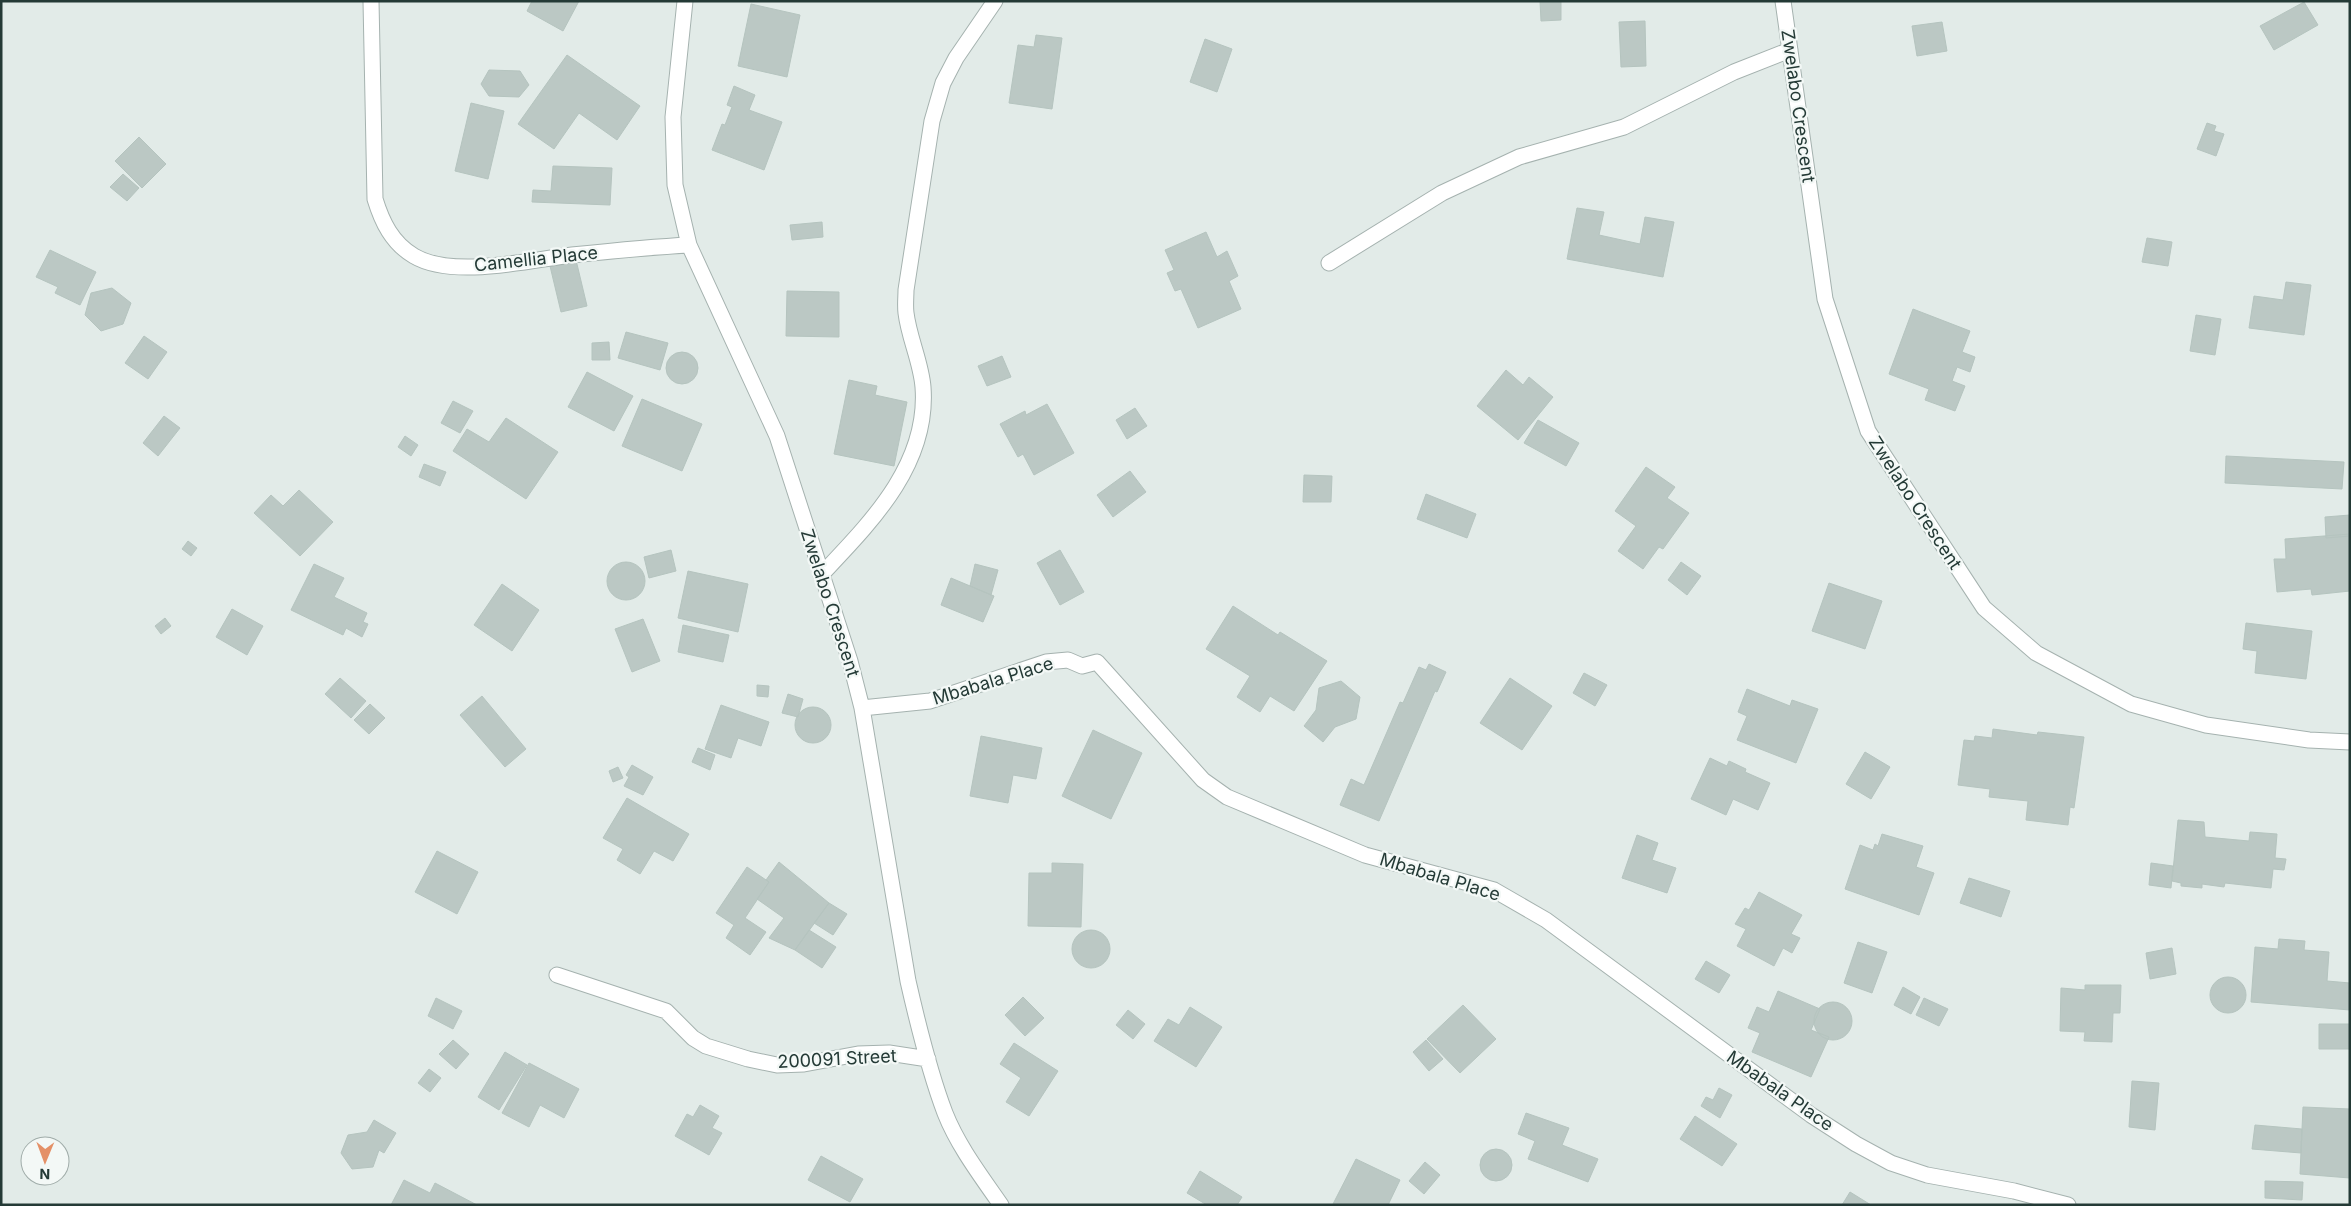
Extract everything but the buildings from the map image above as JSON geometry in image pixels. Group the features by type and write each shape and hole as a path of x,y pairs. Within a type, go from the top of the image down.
{"street":[{"name":"Camellia Place","path":"371,1 375,198 382,223 396,240 415,257 439,264 467,267 506,265 625,249 689,245"},
{"name":"Zwelabo Crescent","path":"685,1 673,117 674,185 689,245 777,436 850,661 862,708 908,981 928,1059 946,1114 977,1171 1001,1205"},
{"path":"822,575 870,522 908,466 923,414 923,386 906,312 906,290 932,121 943,83 956,58 995,1"},
{"name":"Zwelabo Crescent","path":"1783,1 1826,299 1868,431 1984,608 2036,653 2131,704 2206,725 2308,740 2350,742"},
{"path":"1330,263 1442,193 1519,157 1624,127 1734,72 1790,50"},
{"name":"Mbabala Place","path":"862,708 930,701 1046,662 1068,660 1082,666 1097,662 1203,780 1227,797 1365,855 1465,881 1494,890 1517,902 1546,920 1811,1115 1856,1144 1891,1163 1927,1175 2014,1190 2068,1205"},
{"name":"200091 Street","path":"557,975 653,1005 666,1011 693,1038 706,1046 748,1059 777,1065 804,1064 858,1054 889,1053 928,1059"}]}
